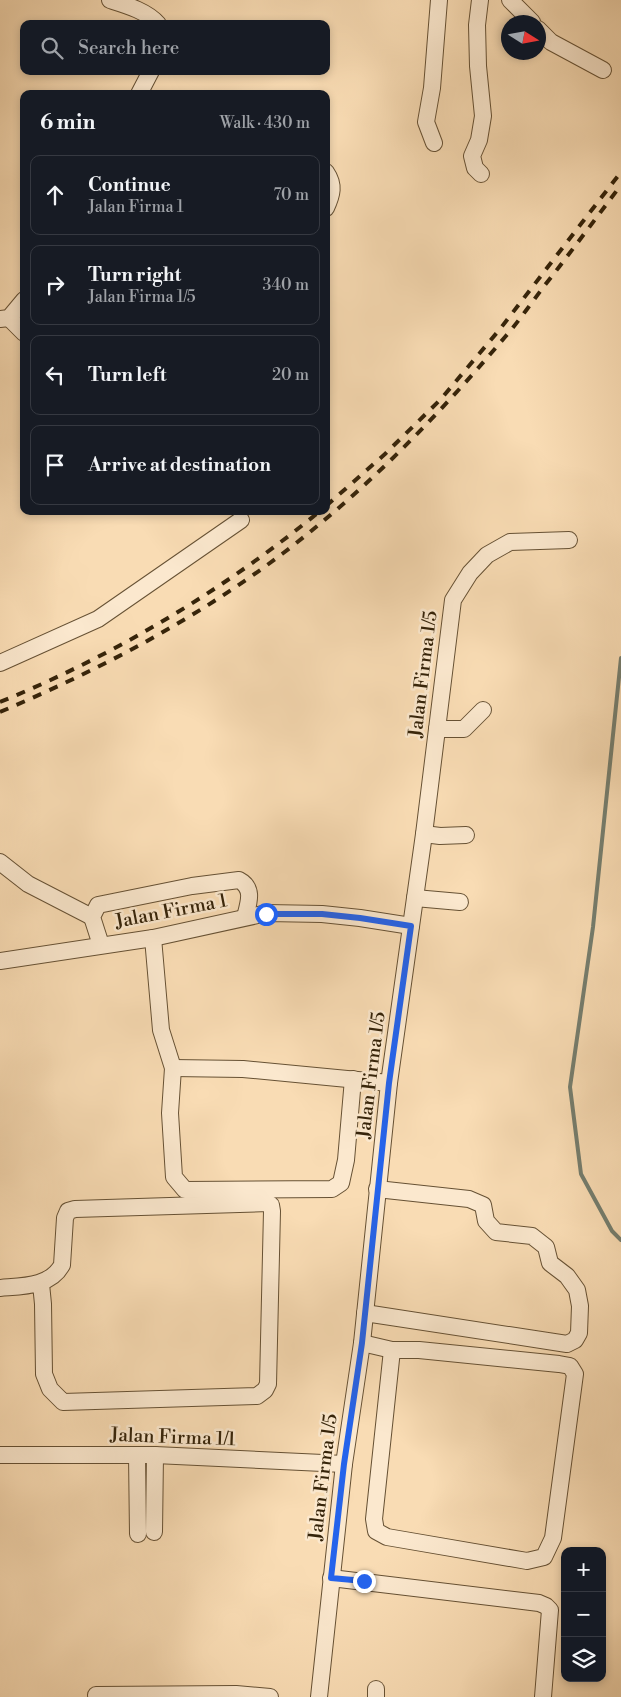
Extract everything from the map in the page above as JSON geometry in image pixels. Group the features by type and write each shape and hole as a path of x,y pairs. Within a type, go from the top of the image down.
{"street":[{"path":"110,0 128,6 154,20"},
{"path":"434,143 426,122 432,88 439,0"},
{"path":"480,0 477,13 477,34 483,116 479,140 472,156 475,168 481,174"},
{"path":"510,0 525,15"},
{"path":"546,37 551,42 603,70"},
{"path":"141,90 149,75"},
{"path":"330,182 332,195 330,199"},
{"path":"20,304 4,318 20,329"},
{"path":"0,663 98,619 240,520"},
{"name":"Jalan Firma 1/5","path":"319,1697 344,1464 362,1343 389,1083 424,834 453,600 470,573 488,555 510,542 569,540"},
{"path":"437,729 464,729 483,710"},
{"path":"424,834 440,836 466,835"},
{"path":"0,862 28,884 92,917 101,945"},
{"path":"92,917 98,906 192,886 239,880 245,883 250,894 245,917"},
{"path":"415,898 460,902"},
{"name":"Jalan Firma 1","path":"0,961 153,938 266,914 322,914 411,926"},
{"path":"153,938 161,1030 173,1068 170,1113 174,1177 185,1190 332,1189 341,1183 346,1160 354,1079"},
{"path":"173,1068 243,1069 389,1083"},
{"path":"364,1313 567,1344 575,1340 579,1333 580,1306 577,1290 567,1276 550,1263 546,1246 532,1236 496,1232 486,1221 483,1204 469,1199 377,1189"},
{"path":"0,1288 41,1284 59,1271 62,1265 65,1218 68,1211 75,1208 268,1203 271,1205 272,1211 268,1384 265,1390 257,1396 63,1402 50,1389 44,1374 41,1284"},
{"path":"362,1343 392,1350 419,1350 570,1366 575,1374 553,1538 544,1557 527,1561 387,1537 376,1531 374,1519 392,1350"},
{"name":"Jalan Firma 1/1","path":"0,1455 155,1455 344,1464"},
{"path":"137,1455 138,1534"},
{"path":"154,1532 155,1455"},
{"path":"331,1578 539,1603 546,1606 550,1610 543,1697"},
{"path":"96,1695 236,1694 270,1697"}],"waterway":[{"path":"621,658 593,927 570,1087 581,1174 612,1231 621,1240"}],"railway":[{"path":"330,502 385,454 441,399 500,329 621,172"},
{"path":"0,712 74,679 146,642 249,578 313,530 399,452 480,366 515,325 621,185"},
{"path":"0,702 43,684 85,663 167,618 246,568 315,515"}],"route":[{"path":"266,914 322,914 411,926 389,1083 362,1343 344,1464 331,1578 364,1581"}]}
